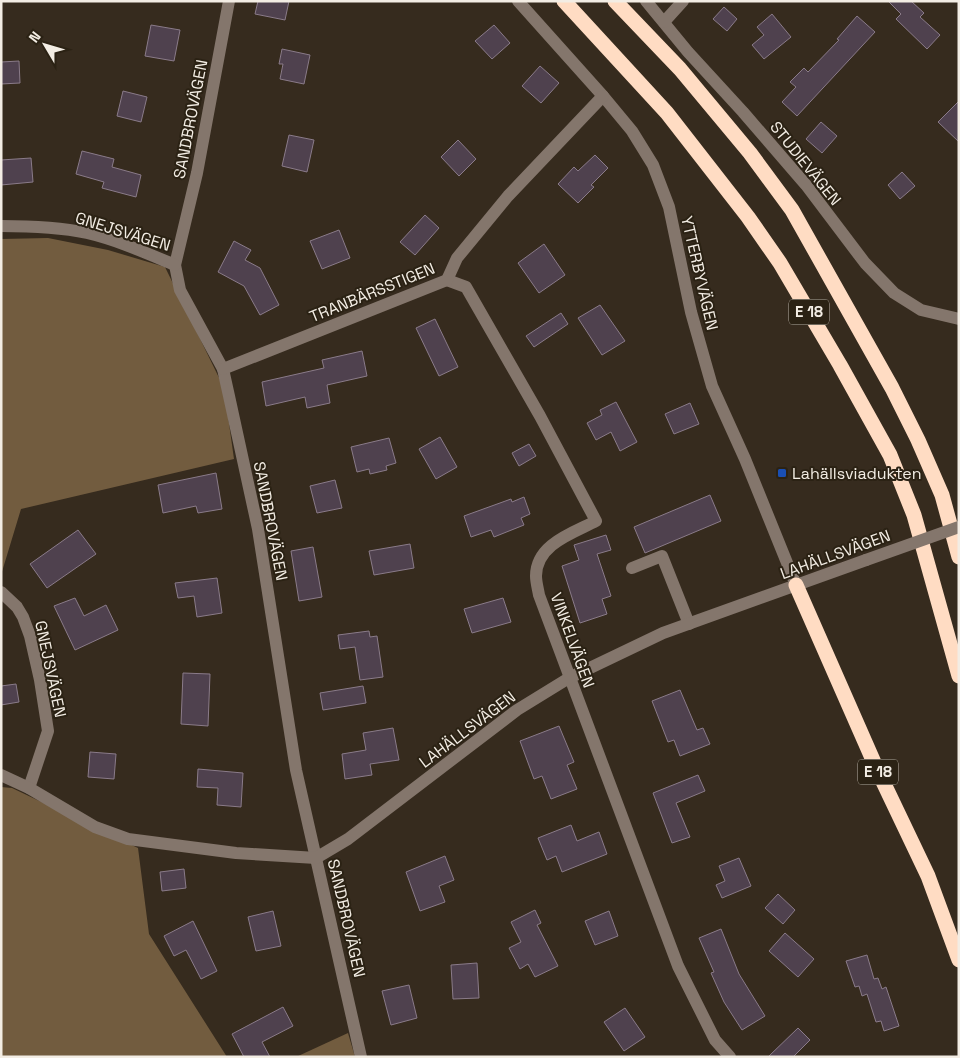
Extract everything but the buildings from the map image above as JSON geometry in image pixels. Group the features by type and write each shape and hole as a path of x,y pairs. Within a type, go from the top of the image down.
{"highway":[{"name":"E 18","path":"564,1 667,113 748,217 780,263 840,365 890,455 914,514 959,676"},
{"name":"E 18","path":"615,1 680,69 750,154 792,210 892,388 918,440 942,495 959,557"},
{"name":"E 18","path":"796,585 876,767 928,876 959,960"}],"street":[{"name":"SANDBROVÄGEN","path":"230,1 197,173 175,265 180,290 223,369 258,529 296,770 361,1057"},
{"name":"YTTERBYVÄGEN","path":"518,1 632,131 653,166 669,207 691,312 712,386 745,459 796,585"},
{"name":"STUDIEVÄGEN","path":"646,1 688,52 806,185 865,263 894,293 921,310 959,320"},
{"path":"664,22 683,1"},
{"name":"TRANBÄRSSTIGEN","path":"223,369 447,280 457,258 508,196 603,96"},
{"name":"GNEJSVÄGEN","path":"1,226 27,226 88,234 141,251 175,265"},
{"name":"VINKELVÄGEN","path":"447,280 466,287 540,416 596,520 551,544 542,555 536,574 539,595 678,966 715,1040 730,1057"},
{"name":"LAHÄLLSVÄGEN","path":"316,858 348,839 517,710 569,678 663,633 959,527"},
{"path":"632,568 662,556 689,624"},
{"name":"GNEJSVÄGEN","path":"1,592 17,607 30,636 40,680 48,731 29,788"},
{"path":"1,775 29,788 95,827 128,839 236,853 316,858"}],"shaded area":[{"path":"48,238 108,250 165,267 224,388 234,459 21,509 1,575 1,239"},
{"path":"1,787 12,788 138,848 149,934 227,1057 1,1057"},
{"path":"348,1033 355,1057 296,1057"}],"place":[{"name":"Lahällsviadukten","path":"782,473"}]}
